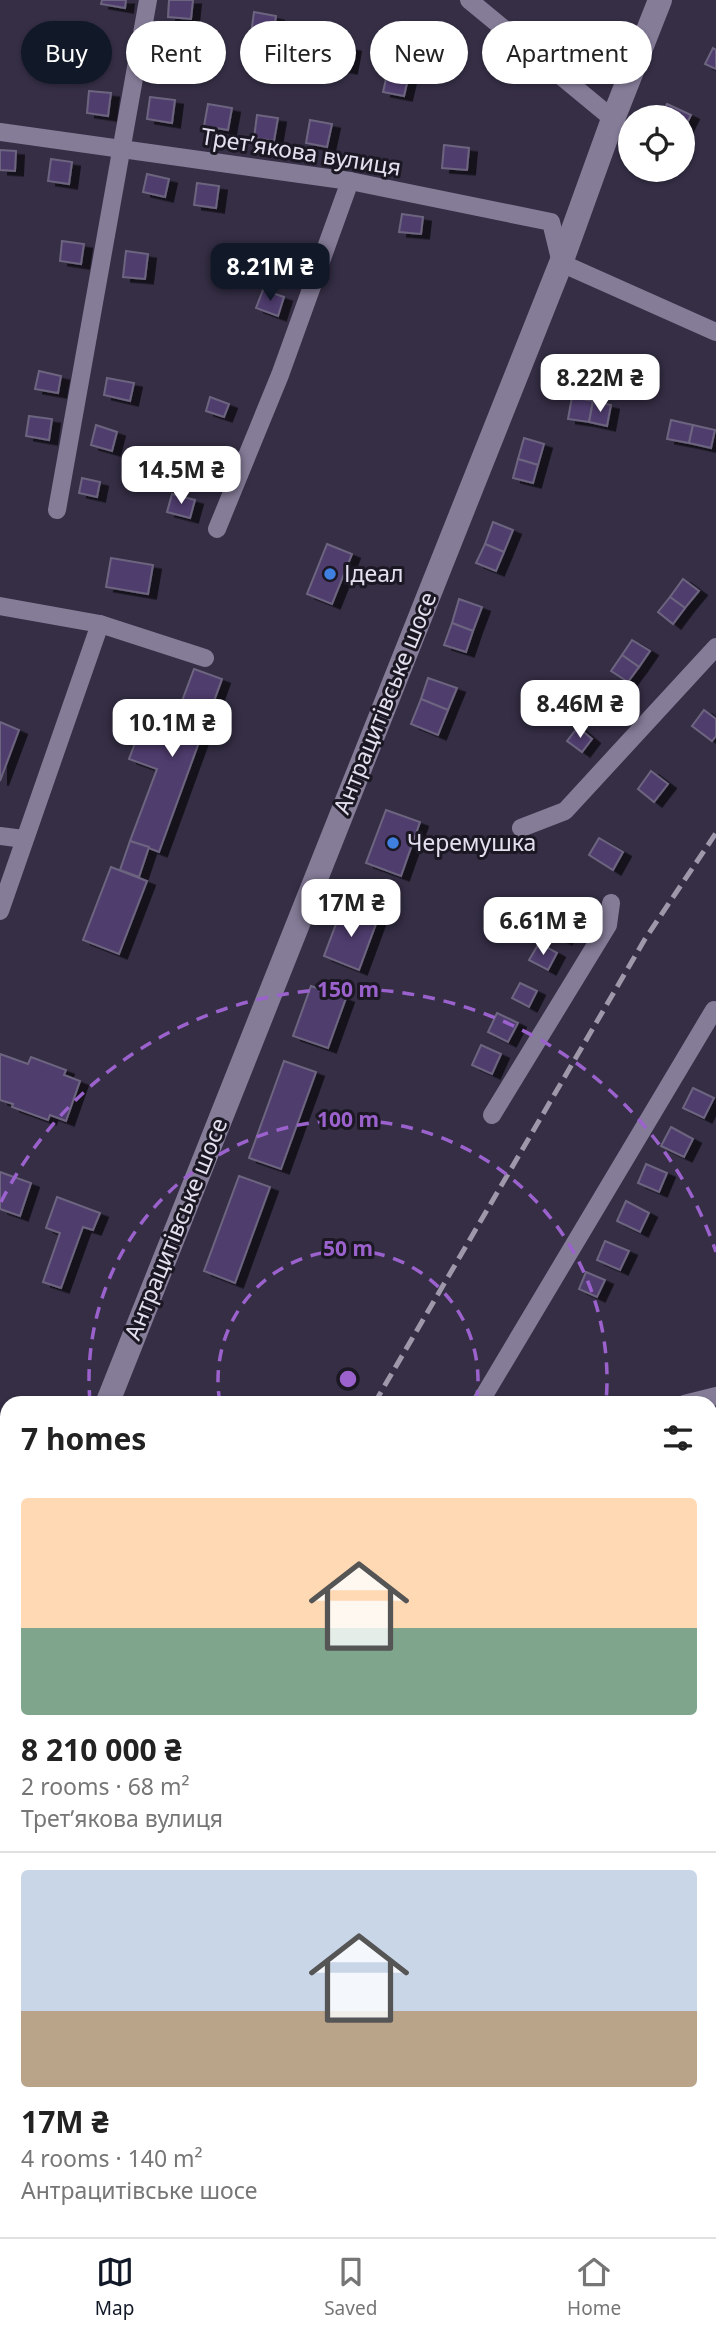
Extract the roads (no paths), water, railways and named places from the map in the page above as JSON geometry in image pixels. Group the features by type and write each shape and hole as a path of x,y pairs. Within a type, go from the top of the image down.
{"main road":[{"name":"Антрацитівське шосе","path":"110,1396 561,263 660,0"}],"street":[{"path":"57,510 148,0"},
{"path":"469,0 613,119"},
{"name":"Третʼякова вулиця","path":"0,132 350,181 551,222 561,263"},
{"path":"217,530 280,375 350,181"},
{"path":"561,263 715,329"},
{"path":"0,606 100,624 205,658"},
{"path":"0,911 100,624"},
{"path":"521,828 565,811 716,647"},
{"path":"0,836 24,839"},
{"path":"492,1115 608,925 611,902"},
{"path":"483,1396 714,1010"}],"railway":[{"path":"379,1396 645,939 716,833"}],"place":[{"name":"Ідеал","path":"330,574"},
{"name":"Черемушка","path":"393,843"}]}
